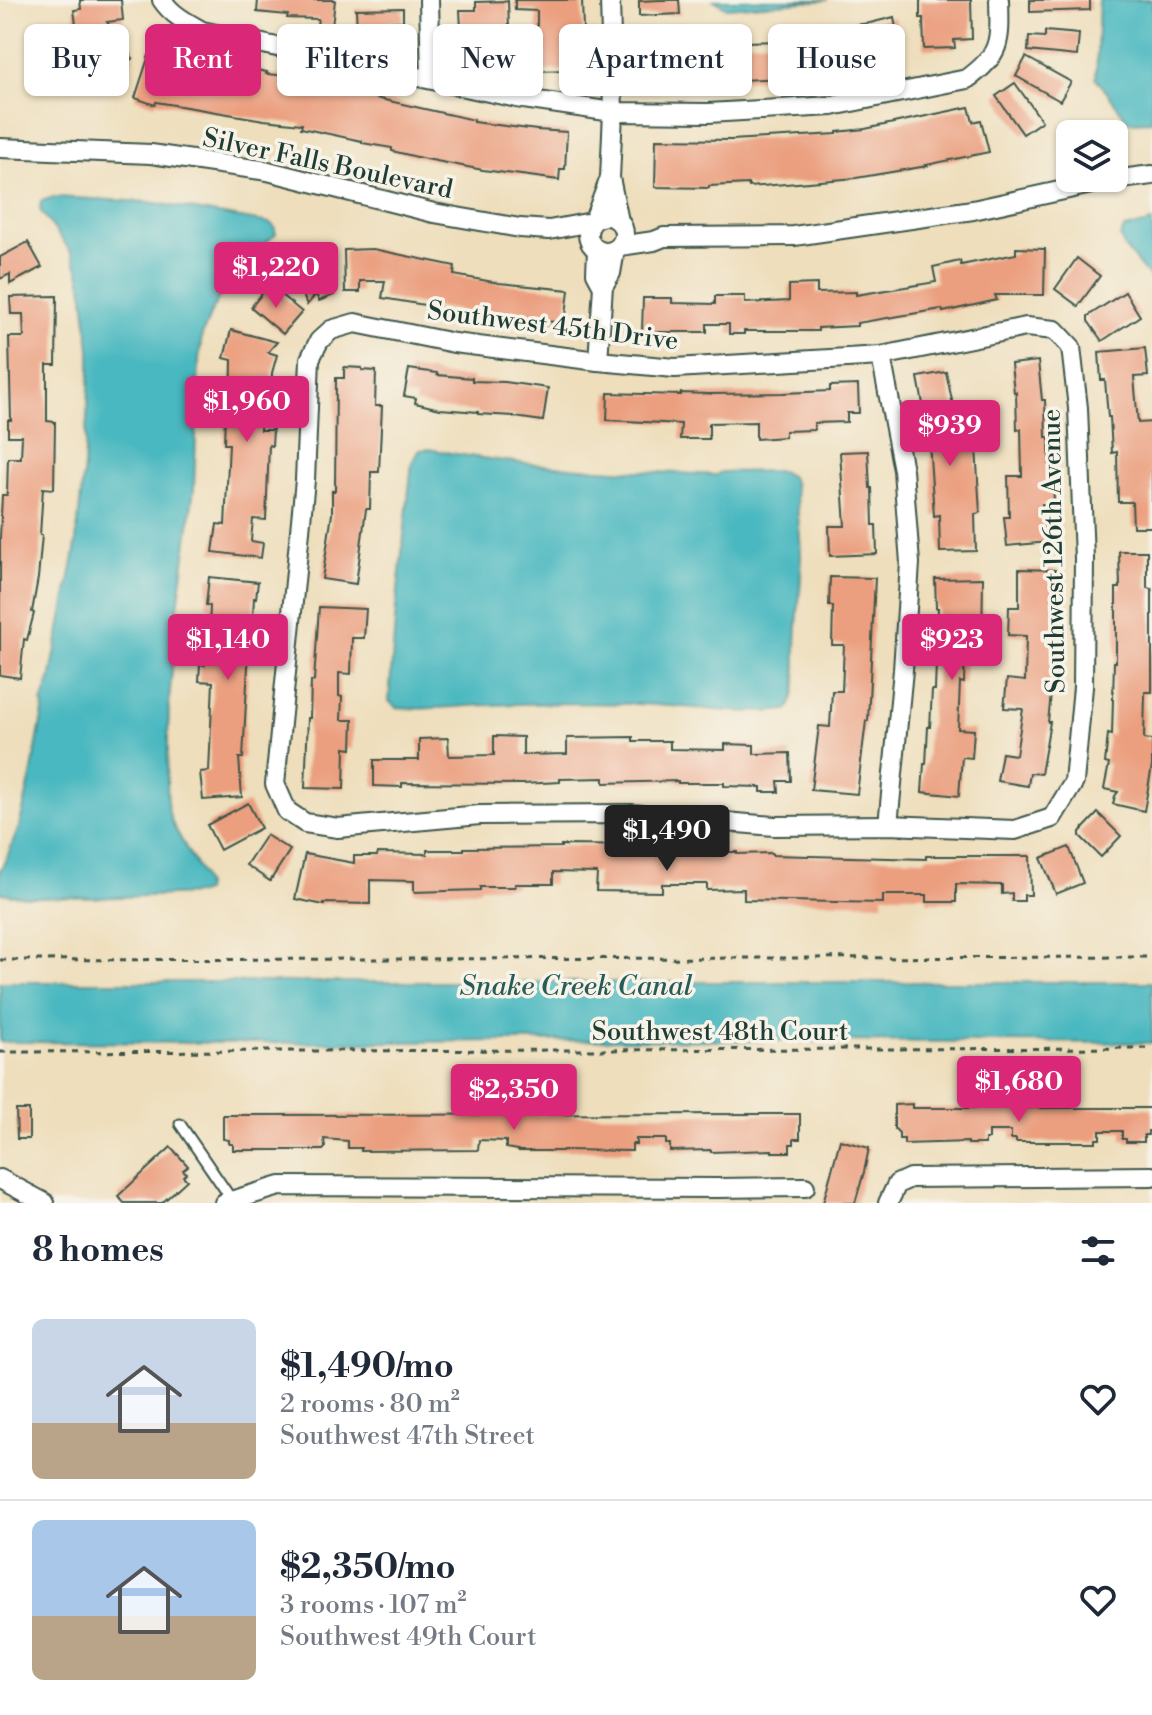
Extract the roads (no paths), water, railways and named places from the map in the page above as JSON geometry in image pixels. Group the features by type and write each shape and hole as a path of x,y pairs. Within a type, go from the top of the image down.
{"street":[{"path":"429,0 431,79"},
{"path":"605,247 624,237 610,178 613,112 610,0"},
{"path":"165,4 182,20 202,31 517,98 613,112 708,113 832,106 967,79 985,66 995,51 1000,34 999,0"},
{"name":"Silver Falls Boulevard","path":"0,148 151,154 253,169 434,213 520,228 549,230 593,221"},
{"name":"Silver Falls Boulevard","path":"549,230 605,247 664,237 794,236 973,210 1105,181 1152,175"},
{"path":"598,361 603,286 611,273 605,247 588,232 610,178"},
{"path":"593,221 604,216 615,218 621,224"},
{"name":"Silver Falls Boulevard","path":"621,224 664,237"},
{"name":"Southwest 45th Drive","path":"888,825 774,826 616,814 480,815 338,828 305,823 287,811 275,784 305,480 310,359 319,341 331,330 355,323 454,343 675,368 881,356 1026,327 1055,330"},
{"name":"Southwest 126th Avenue","path":"888,825 1015,830 1052,818 1074,782 1083,687 1084,572 1078,408 1071,347 1055,330"},
{"path":"881,356 903,470 910,563 888,825"},
{"path":"888,1203 897,1184 910,1178 1152,1176"},
{"path":"0,1179 45,1203"},
{"path":"236,1201 280,1186 717,1196 805,1187"}],"lane":[{"path":"180,1124 236,1201"}],"water":[{"path":"714,0 828,0 727,8"},
{"path":"1099,0 1152,0 1152,121 1129,122 1096,78"},
{"path":"54,197 150,202 269,223 274,226 276,234 243,262 225,286 202,335 199,359 194,489 169,701 167,781 168,809 173,825 205,885 204,892 199,894 95,898 26,897 0,893 0,871 19,827 44,706 42,703 50,680 75,551 84,466 90,349 78,269 71,252 40,210 41,201"},
{"path":"1152,222 1152,281 1125,248 1120,237 1124,229"},
{"path":"420,450 571,467 716,475 721,472 781,471 790,476 794,482 801,563 796,689 788,710 750,712 580,703 397,708 389,701 412,462"},
{"name":"Snake Creek Canal","path":"0,982 1152,982 1152,1043 621,1040 0,1042"}]}
